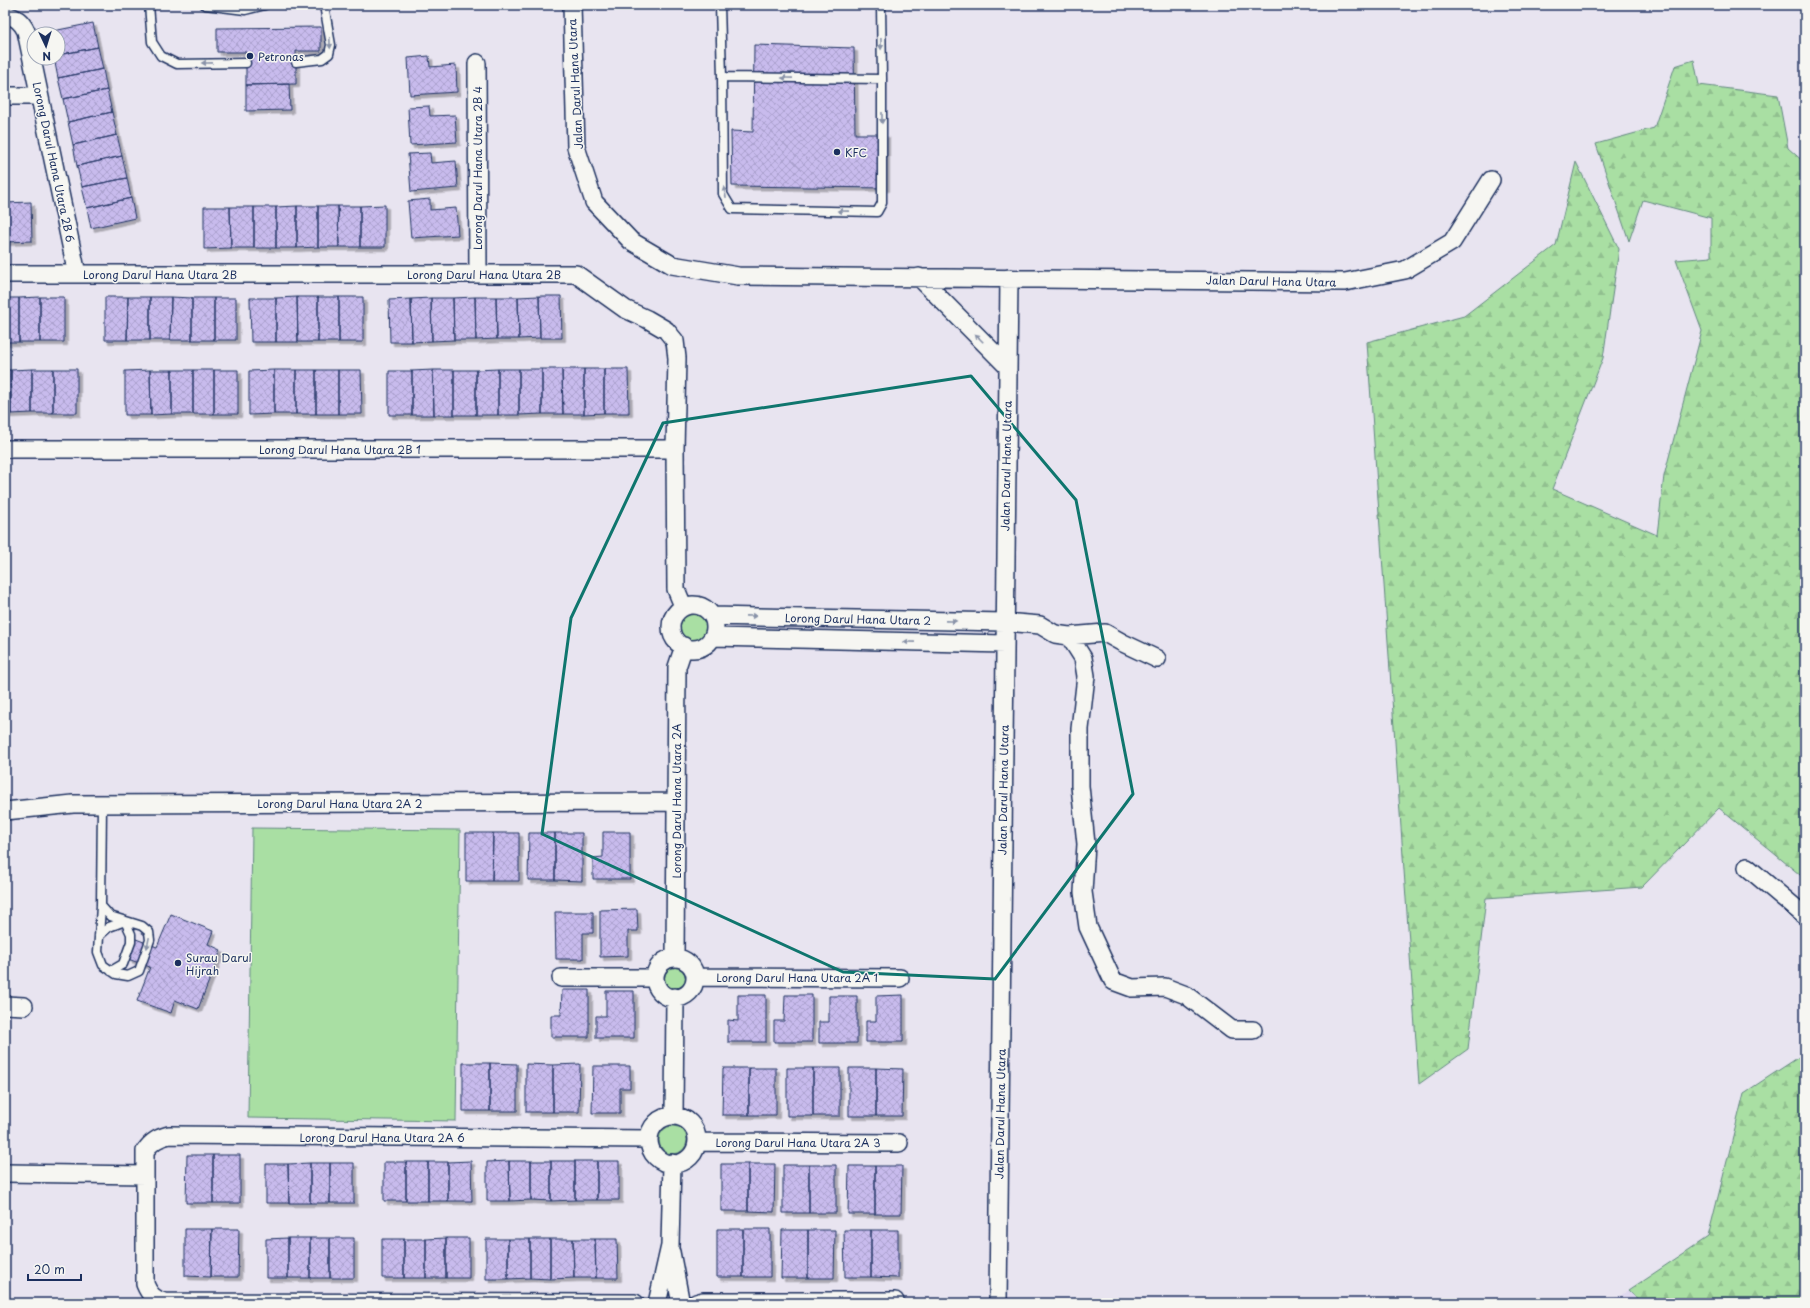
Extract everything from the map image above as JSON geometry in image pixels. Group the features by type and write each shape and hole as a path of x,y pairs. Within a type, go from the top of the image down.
{"street":[{"name":"Jalan Darul Hana Utara","path":"572,5 576,147 594,202 631,241 672,265 738,276 1345,282 1405,270 1452,242 1491,180"},
{"name":"Lorong Darul Hana Utara 2B 6","path":"5,15 14,17 22,23 26,31 77,274"},
{"name":"Lorong Darul Hana Utara 2B 4","path":"477,63 478,274"},
{"path":"5,96 40,96"},
{"name":"Lorong Darul Hana Utara 2B","path":"5,274 576,274 625,309 666,330 675,341 677,358 675,449 676,589 683,606"},
{"path":"919,277 1007,366"},
{"name":"Jalan Darul Hana Utara","path":"998,1303 1004,622 1009,278"},
{"name":"Lorong Darul Hana Utara 2B 1","path":"5,449 675,449"},
{"path":"694,604 701,606 712,616 715,630 713,637 701,647 694,649 684,646 675,640 671,626 675,614 683,606 694,604"},
{"name":"Lorong Darul Hana Utara 2","path":"712,616 1004,622 1040,625 1055,634 1069,636 1105,633 1122,643 1157,659"},
{"path":"1069,636 1083,658 1086,676 1080,729 1080,786 1086,844 1083,892 1088,927 1103,962 1113,981 1132,988 1165,987 1186,995 1232,1030 1253,1030"},
{"name":"Lorong Darul Hana Utara 2","path":"713,637 1004,644"},
{"name":"Lorong Darul Hana Utara 2A","path":"675,958 677,667 684,646"},
{"name":"Lorong Darul Hana Utara 2A 2","path":"5,811 73,804 676,802"},
{"path":"1747,867 1805,916"},
{"path":"675,958 688,962 695,977 693,987 688,992 675,997 664,994 659,990 655,978 659,966 663,962 675,958"},
{"name":"Lorong Darul Hana Utara 2A 1","path":"695,977 900,978"},
{"path":"561,978 655,978"},
{"path":"674,1116 675,997"},
{"path":"5,1005 24,1006"},
{"path":"674,1116 686,1120 692,1125 696,1132 697,1142 693,1154 680,1163 672,1163 657,1158 652,1152 649,1139 652,1129 657,1122 664,1118 674,1116"},
{"name":"Lorong Darul Hana Utara 2A 6","path":"145,1175 146,1151 150,1144 158,1138 169,1135 649,1139"},
{"name":"Lorong Darul Hana Utara 2A 3","path":"697,1142 899,1143"},
{"path":"656,1301 670,1246 672,1163"},
{"path":"5,1173 145,1175 145,1284 148,1293 156,1299 164,1302 635,1303"},
{"path":"670,1246 687,1302"},
{"path":"656,1301 670,1297 687,1302 895,1301"}],"lane":[{"path":"149,5 152,42 161,56 177,64 246,63"},
{"path":"205,5 245,10 265,5"},
{"path":"296,62 322,60 329,54 331,45 324,5"},
{"path":"720,5 724,194 732,209 877,212 882,203 881,5"},
{"path":"722,77 882,79"},
{"path":"101,906 110,916 142,926 149,932 150,940 138,971 128,976 116,974 103,965 98,952 101,906 102,804"},
{"path":"99,936 109,927 125,921"},
{"path":"111,971 123,964 131,942 131,934 125,921"}],"highlighted area":[{"path":"971,376 1076,500 1133,794 995,979 843,972 542,834 571,618 663,423"}],"shaded area":[{"path":"1629,1290 1643,1303 1609,1303"}],"green space":[{"path":"1694,60 1699,85 1778,95 1788,148 1805,163 1805,879 1719,808 1642,887 1486,898 1468,1049 1419,1084 1367,342 1464,316 1556,245 1576,162 1619,249 1603,358 1552,489 1657,535 1664,476 1702,331 1676,260 1711,257 1711,218 1643,200 1629,241 1596,144 1654,128 1675,66"},
{"path":"693,613 699,614 703,617 706,621 706,633 703,637 699,640 693,641 687,640 683,637 680,633 679,627 680,621 683,617 687,614"},
{"path":"252,828 460,830 456,1121 248,1118"},
{"path":"676,965 686,968 689,978 686,988 676,991 666,988 663,978 666,968"},
{"path":"1805,1053 1805,1303 1643,1303 1629,1290 1708,1237 1744,1093"},
{"path":"673,1126 683,1130 687,1140 683,1150 673,1154 663,1150 659,1140 663,1130"}],"building":[{"path":"93,23 98,47 66,53 66,28"},
{"path":"321,27 321,51 296,51 296,84 246,85 246,52 217,52 217,28"},
{"path":"754,45 854,48 855,134 886,134 886,188 732,186 731,131 753,132"},
{"path":"98,47 103,69 58,78 56,66 66,66 66,53"},
{"path":"429,56 430,67 456,65 457,92 410,95 408,58"},
{"path":"103,69 107,90 63,99 58,78"},
{"path":"289,84 290,110 246,111 246,85"},
{"path":"107,90 112,112 68,122 63,99"},
{"path":"429,106 430,116 455,115 457,142 410,145 408,107"},
{"path":"112,112 117,135 73,145 68,122"},
{"path":"117,135 122,156 77,166 73,145"},
{"path":"430,153 431,163 456,161 458,188 411,192 408,154"},
{"path":"122,156 127,178 82,187 77,166"},
{"path":"127,178 131,198 87,208 82,187"},
{"path":"131,198 135,218 91,228 87,208"},
{"path":"430,199 430,210 456,208 458,235 411,238 408,201"},
{"path":"31,202 32,241 6,242 5,203"},
{"path":"385,205 385,247 360,247 360,206"},
{"path":"297,206 318,206 318,247 297,248"},
{"path":"297,206 297,248 276,248 276,207"},
{"path":"318,206 338,206 339,247 318,247"},
{"path":"338,206 360,206 360,247 339,247"},
{"path":"204,207 230,207 231,248 204,249"},
{"path":"230,207 254,207 254,248 231,248"},
{"path":"254,207 276,207 276,248 254,248"},
{"path":"539,296 561,296 562,338 540,338"},
{"path":"539,296 540,338 519,339 518,297"},
{"path":"40,297 64,297 64,342 40,342"},
{"path":"40,297 40,342 19,342 19,298"},
{"path":"105,297 128,297 127,340 105,340"},
{"path":"128,297 150,297 150,340 127,340"},
{"path":"150,297 171,297 170,340 150,340"},
{"path":"171,297 192,298 192,340 170,340"},
{"path":"297,297 318,297 318,342 298,342"},
{"path":"297,297 298,342 276,342 276,298"},
{"path":"318,297 339,297 339,342 318,342"},
{"path":"339,297 363,297 363,342 339,342"},
{"path":"475,297 496,297 497,339 476,340"},
{"path":"475,297 476,340 454,340 453,298"},
{"path":"496,297 518,297 519,339 497,339"},
{"path":"5,298 19,298 19,342 5,342"},
{"path":"192,298 214,298 214,340 192,340"},
{"path":"214,298 236,298 236,340 214,340"},
{"path":"250,298 276,298 276,342 251,342"},
{"path":"431,298 453,298 454,340 432,341"},
{"path":"431,298 432,341 412,342 411,299"},
{"path":"411,299 412,342 390,342 389,300"},
{"path":"32,369 53,369 53,413 32,413"},
{"path":"32,369 32,413 11,414 11,370"},
{"path":"53,369 77,369 77,413 53,413"},
{"path":"498,369 519,369 519,415 498,415"},
{"path":"498,369 498,415 476,415 476,370"},
{"path":"519,369 542,369 542,414 519,415"},
{"path":"542,369 562,369 563,414 542,414"},
{"path":"562,369 584,369 584,414 563,414"},
{"path":"584,369 604,369 604,413 584,414"},
{"path":"604,369 628,369 629,413 604,413"},
{"path":"5,370 11,370 11,414 5,414"},
{"path":"150,370 172,370 172,414 151,415"},
{"path":"150,370 151,415 125,415 125,371"},
{"path":"172,370 193,370 193,414 172,414"},
{"path":"193,370 214,370 214,414 193,414"},
{"path":"214,370 238,370 238,414 214,414"},
{"path":"274,370 296,370 296,414 274,414"},
{"path":"274,370 274,414 249,415 249,371"},
{"path":"296,370 316,370 316,414 296,414"},
{"path":"316,370 338,370 338,414 316,414"},
{"path":"338,370 361,370 362,414 338,414"},
{"path":"433,370 454,370 454,415 434,415"},
{"path":"433,370 434,415 412,415 412,371"},
{"path":"454,370 476,370 476,415 454,415"},
{"path":"389,371 412,371 412,415 389,415"},
{"path":"603,832 630,832 630,879 593,879 593,858 603,857"},
{"path":"466,833 493,833 492,881 466,881"},
{"path":"493,833 519,833 519,881 492,881"},
{"path":"529,833 555,833 555,880 528,880"},
{"path":"555,833 582,833 582,881 555,880"},
{"path":"637,909 638,931 628,931 628,956 600,957 600,910"},
{"path":"555,912 593,912 593,933 583,933 583,959 556,959"},
{"name":"Surau Darul Hijrah","path":"171,914 213,931 208,944 221,950 198,1009 175,1000 171,1013 137,1001 150,967 128,959 136,939 157,947"},
{"path":"562,990 589,990 589,1037 551,1037 551,1015 561,1015"},
{"path":"606,991 634,991 634,1038 596,1038 596,1016 606,1016"},
{"path":"738,995 766,995 766,1042 728,1042 728,1020 738,1021"},
{"path":"785,995 812,995 812,1042 774,1042 774,1021 784,1021"},
{"path":"903,995 903,1042 866,1042 866,1021 876,1021 876,996"},
{"path":"829,996 857,996 857,1043 819,1043 819,1022 829,1022"},
{"path":"463,1063 490,1063 490,1111 463,1111"},
{"path":"490,1063 517,1064 517,1111 490,1111"},
{"path":"526,1064 553,1065 553,1112 526,1112"},
{"path":"580,1064 579,1112 553,1112 553,1065"},
{"path":"593,1066 630,1066 630,1088 620,1088 620,1113 592,1113"},
{"path":"723,1068 749,1068 749,1115 722,1115"},
{"path":"749,1068 776,1068 776,1115 749,1115"},
{"path":"787,1068 813,1068 813,1116 787,1116"},
{"path":"813,1068 840,1068 840,1116 813,1116"},
{"path":"849,1068 876,1068 876,1116 849,1116"},
{"path":"876,1068 903,1069 902,1116 876,1116"},
{"path":"187,1155 213,1155 213,1203 186,1203"},
{"path":"213,1155 240,1155 240,1203 213,1203"},
{"path":"471,1161 472,1201 448,1201 448,1162"},
{"path":"509,1161 531,1161 531,1200 510,1201"},
{"path":"509,1161 510,1201 487,1201 487,1162"},
{"path":"531,1161 551,1161 551,1201 531,1200"},
{"path":"551,1161 575,1161 575,1200 551,1201"},
{"path":"575,1161 597,1161 597,1200 575,1200"},
{"path":"597,1161 619,1161 619,1200 597,1200"},
{"path":"384,1162 406,1162 406,1201 384,1201"},
{"path":"406,1162 428,1162 428,1201 406,1201"},
{"path":"428,1162 448,1162 448,1201 428,1201"},
{"path":"310,1163 310,1203 289,1203 288,1164"},
{"path":"310,1163 330,1163 330,1203 310,1203"},
{"path":"330,1163 354,1163 354,1203 330,1203"},
{"path":"266,1164 288,1164 289,1203 266,1203"},
{"path":"721,1164 748,1164 748,1211 721,1211"},
{"path":"748,1164 775,1164 774,1212 748,1211"},
{"path":"783,1165 809,1165 809,1213 783,1213"},
{"path":"809,1165 836,1165 836,1213 809,1213"},
{"path":"849,1166 875,1166 875,1214 848,1214"},
{"path":"875,1166 902,1166 901,1214 875,1214"},
{"path":"185,1229 212,1229 211,1277 185,1276"},
{"path":"212,1229 239,1229 238,1277 211,1277"},
{"path":"717,1229 743,1229 743,1277 717,1277"},
{"path":"743,1229 770,1229 770,1277 743,1277"},
{"path":"782,1230 808,1230 808,1278 781,1278"},
{"path":"808,1230 835,1230 834,1278 808,1278"},
{"path":"844,1230 871,1230 871,1277 845,1277"},
{"path":"871,1230 898,1230 898,1278 871,1277"},
{"path":"288,1238 288,1278 266,1278 266,1239"},
{"path":"288,1238 310,1238 310,1278 288,1278"},
{"path":"310,1238 330,1238 330,1278 310,1278"},
{"path":"330,1238 354,1238 354,1278 330,1278"},
{"path":"446,1238 446,1278 426,1278 426,1239"},
{"path":"446,1238 469,1238 469,1278 446,1278"},
{"path":"382,1239 404,1239 404,1278 382,1278"},
{"path":"404,1239 426,1239 426,1278 404,1278"},
{"path":"486,1239 508,1239 508,1279 486,1279"},
{"path":"508,1239 530,1239 530,1278 508,1279"},
{"path":"530,1239 550,1239 550,1279 530,1278"},
{"path":"550,1239 573,1239 574,1278 550,1279"},
{"path":"573,1239 595,1239 596,1278 574,1278"},
{"path":"595,1239 617,1239 618,1278 596,1278"}],"place":[{"name":"Petronas","path":"250,56"},
{"name":"KFC","path":"837,152"},
{"name":"Surau Darul Hijrah","path":"178,963"}]}
